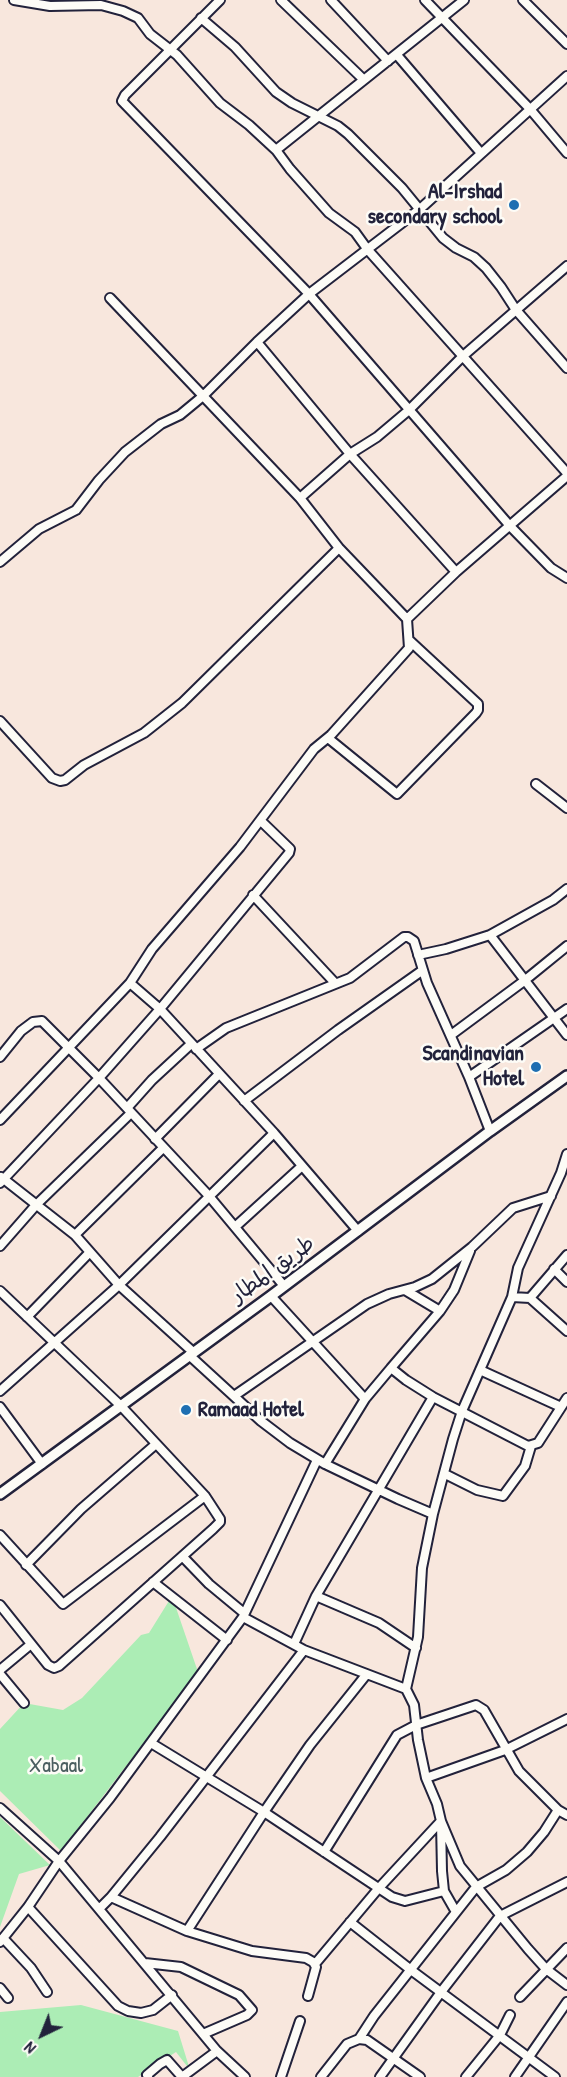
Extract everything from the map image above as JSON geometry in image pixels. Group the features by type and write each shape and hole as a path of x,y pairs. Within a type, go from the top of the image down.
{"main road":[{"name":"طريق المطار","path":"0,1494 567,1076"}],"street":[{"path":"14,0 50,6 101,5 123,10 138,18 150,34 171,49 220,103 276,150 329,213 355,232 368,250 567,474 456,572 407,619"},
{"path":"220,0 125,95 122,101 309,294 510,526 551,568 567,578"},
{"path":"281,0 363,78"},
{"path":"331,0 388,61"},
{"path":"425,0 444,17 530,109 567,153"},
{"path":"276,150 363,78 396,55 464,0"},
{"path":"523,0 567,44"},
{"path":"201,18 235,47 276,92 348,134 402,188 443,238 474,257 486,268 516,310 567,368"},
{"path":"396,55 480,152"},
{"path":"0,562 39,529 76,510 125,452 161,424 180,415 203,396 309,294 420,209 480,152 567,76"},
{"path":"300,498 350,454 377,437 410,410 464,356 567,266"},
{"path":"0,1120 130,983 159,941 261,821 314,749 328,738 406,654 410,641 407,619 339,548 300,498 110,298"},
{"path":"257,342 350,454 456,572"},
{"path":"0,720 52,778 65,780 84,765 144,733 182,703 339,548"},
{"path":"328,738 397,794 476,713 478,704 410,641"},
{"path":"536,784 567,808"},
{"path":"261,821 290,851 160,1009 99,1078 1,1180 75,1234 119,1285 261,1421 317,1460 433,1514"},
{"path":"418,955 490,935 553,900 567,889"},
{"path":"253,895 335,983"},
{"path":"490,935 567,1035"},
{"path":"0,1246 36,1205 129,1111 152,1080 194,1046 226,1028 355,974 404,937 414,941 423,970 470,1077 490,1131"},
{"path":"451,1035 567,946"},
{"path":"244,1101 423,970"},
{"path":"130,983 160,1009 274,1133 358,1232"},
{"path":"470,1077 567,1009"},
{"path":"0,1057 21,1031 36,1020 42,1021 99,1078 209,1196 285,1286"},
{"path":"155,1139 219,1074"},
{"path":"0,1392 119,1285 274,1133"},
{"path":"75,1234 163,1148"},
{"path":"566,1158 518,1268 512,1297 462,1412 433,1514 422,1568 416,1648 406,1689 414,1705 426,1778 460,1866 546,1969 567,1985"},
{"path":"235,1227 302,1166"},
{"path":"234,1396 367,1304 432,1279 472,1247 513,1208 551,1196"},
{"path":"325,1464 365,1399 440,1311 454,1290 472,1247"},
{"path":"27,1317 90,1252"},
{"path":"530,1298 567,1255"},
{"path":"554,1269 567,1282"},
{"path":"405,1290 440,1311"},
{"path":"0,1291 121,1406 205,1496 219,1516 220,1522 183,1557 54,1668 48,1665 30,1645 0,1605"},
{"path":"271,1296 365,1399"},
{"path":"512,1297 530,1298 567,1331"},
{"path":"391,1368 433,1397 531,1446 538,1443 567,1398"},
{"path":"480,1370 561,1407"},
{"path":"294,1644 316,1596 433,1397"},
{"path":"0,1407 42,1464"},
{"path":"26,1565 81,1509 156,1444"},
{"path":"445,1474 477,1490 503,1496 525,1466 531,1446"},
{"path":"47,1992 31,1968 1,1940 227,1640 243,1615 317,1460"},
{"path":"0,1535 61,1604 65,1604 205,1496"},
{"path":"183,1557 243,1615 304,1650 406,1689"},
{"path":"153,1582 227,1640"},
{"path":"316,1596 380,1623 416,1648"},
{"path":"24,1703 0,1672 30,1645"},
{"path":"100,1908 206,1777 304,1650"},
{"path":"188,1931 310,1745 366,1675"},
{"path":"324,1852 394,1739 416,1725 476,1705 483,1710 519,1771 558,1810 567,1815"},
{"path":"426,1778 505,1749 567,1719"},
{"path":"151,1743 264,1812 378,1889 399,1900 405,1901 444,1891"},
{"path":"0,1808 60,1861 202,2034 245,2077"},
{"path":"321,2077 347,2044 358,2039 476,1887 506,1870 527,1852 544,1833 558,1810"},
{"path":"309,1996 315,1964 378,1889 441,1821"},
{"path":"441,1821 444,1891 456,1912"},
{"path":"380,2077 441,1992 500,1916 567,1882"},
{"path":"111,1897 188,1931 252,1952 306,1958 315,1964"},
{"path":"28,1907 118,2007 141,2013 153,2010 171,1995"},
{"path":"350,1922 555,2077"},
{"path":"520,1997 567,1948"},
{"path":"145,1963 181,1967 239,1995 252,2010 247,2015 202,2034"},
{"path":"0,1988 8,1998"},
{"path":"515,2077 567,2002"},
{"path":"466,2077 500,2035 510,2015"},
{"path":"280,2077 300,2021"},
{"path":"358,2039 367,2040 420,2077"},
{"path":"148,2077 147,2075 160,2064 167,2061 182,2077 217,2051"}],"green space":[{"name":"Xabaal","path":"172,1596 198,1672 61,1851 0,1791 0,1729 24,1703 63,1710 82,1698 141,1635 149,1633"},
{"path":"0,1817 50,1865 19,1874 0,1927"},
{"path":"81,2005 178,2031 190,2070 176,2052 138,2077 0,2077 0,2012"}],"place":[{"name":"Al-Irshad secondary school","path":"514,205"},
{"name":"Scandinavian Hotel","path":"536,1067"},
{"name":"Ramaad Hotel","path":"186,1410"}]}
